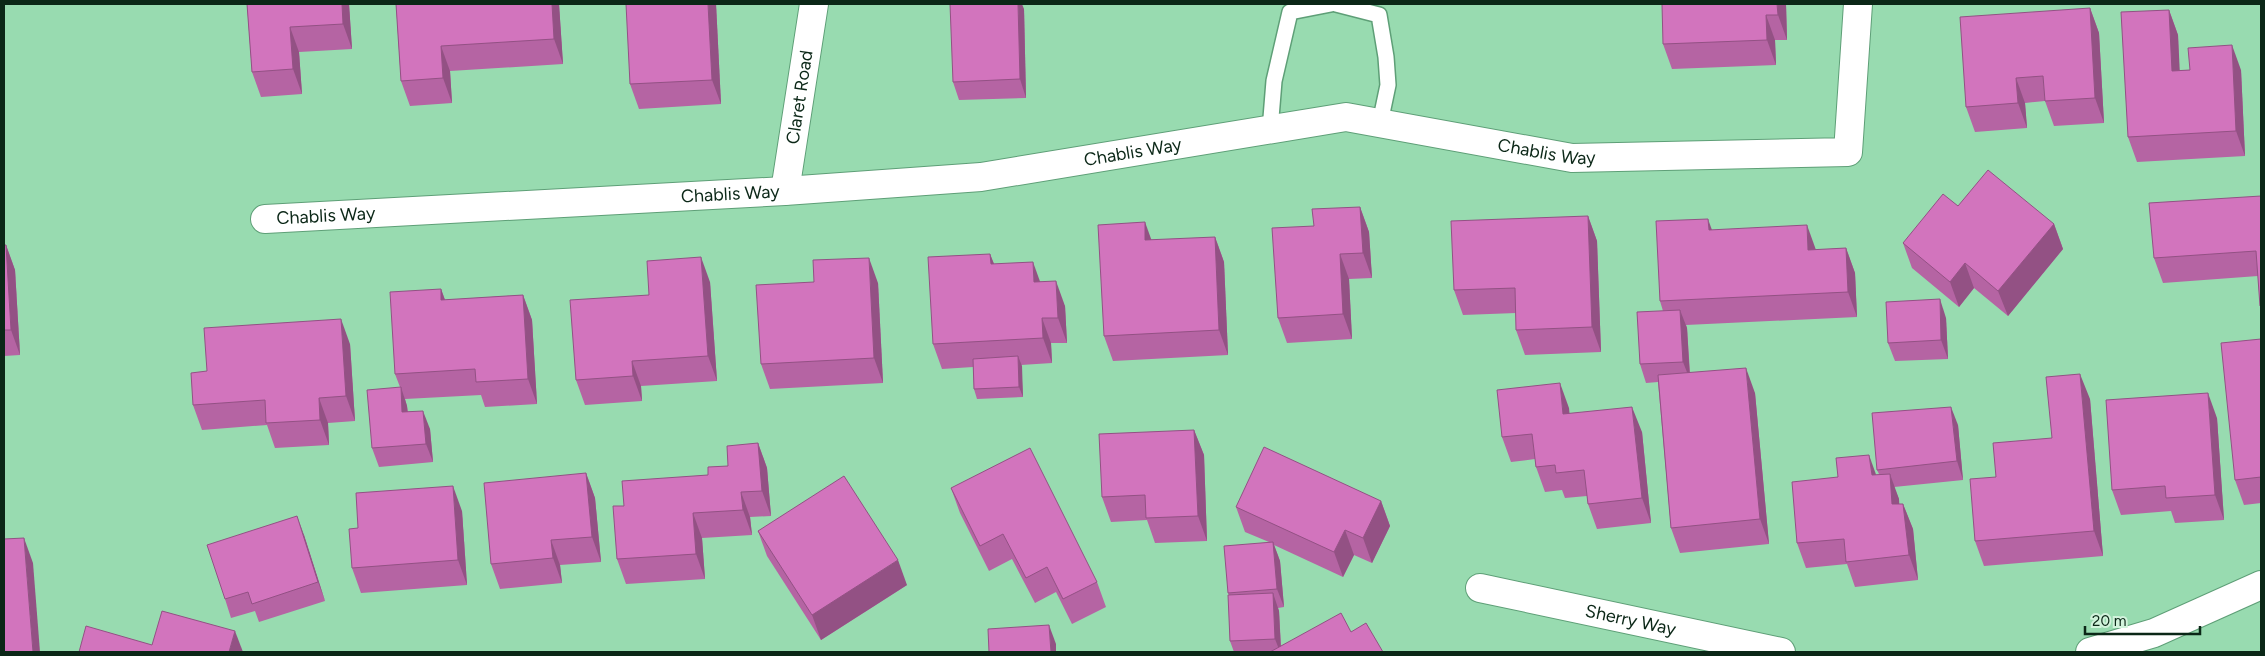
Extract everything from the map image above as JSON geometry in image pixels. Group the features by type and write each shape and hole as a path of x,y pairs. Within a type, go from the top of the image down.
{"street":[{"name":"Claret Road","path":"785,191 814,4"},
{"name":"Chablis Way","path":"265,219 785,191 981,177 1346,117 1572,158 1848,152 1858,4"},
{"path":"2090,652 2154,633 2261,585"},
{"name":"Sherry Way","path":"1480,588 1781,652"}],"lane":[{"path":"1270,130 1274,81 1290,12 1331,4"},
{"path":"1336,4 1379,15 1386,57 1388,85 1380,123"}],"building":[{"path":"247,4 342,4 343,24 290,27 293,69 252,72"},
{"path":"396,4 552,4 554,39 441,46 443,78 401,81"},
{"path":"626,4 708,4 712,80 630,84"},
{"path":"950,4 1018,4 1020,79 953,82"},
{"path":"1662,4 1777,4 1778,15 1766,15 1767,40 1663,44"},
{"path":"2090,8 2095,98 2045,101 2043,76 2016,78 2018,103 1966,107 1960,17"},
{"path":"2169,10 2172,71 2190,70 2188,48 2232,45 2236,131 2128,137 2121,12"},
{"path":"1988,170 2054,224 1998,291 1965,263 1950,282 1903,243 1943,194 1958,206"},
{"path":"2261,196 2261,306 2256,251 2154,258 2149,203"},
{"path":"1360,207 1363,253 1340,254 1343,314 1278,318 1272,228 1314,226 1312,209"},
{"path":"1588,216 1592,327 1516,330 1515,288 1454,290 1451,221"},
{"path":"1708,219 1709,230 1807,225 1808,250 1846,248 1848,292 1660,301 1656,221"},
{"path":"1145,222 1145,240 1215,237 1219,330 1104,336 1098,225"},
{"path":"4,245 6,245 11,330 4,330"},
{"path":"990,254 991,264 1033,262 1034,282 1056,281 1058,318 1042,318 1043,338 933,344 928,257"},
{"path":"701,257 708,356 632,361 633,376 576,380 570,300 649,295 647,261"},
{"path":"869,258 874,358 761,364 756,285 814,282 813,260"},
{"path":"441,289 441,300 523,295 528,379 476,382 475,369 395,374 390,292"},
{"path":"1940,299 1941,340 1888,343 1886,302"},
{"path":"1680,310 1683,362 1640,364 1637,312"},
{"path":"341,319 346,396 319,398 320,420 266,423 265,400 193,405 191,373 207,371 204,328"},
{"path":"2261,339 2261,477 2235,480 2221,343"},
{"path":"1018,356 1019,387 974,389 973,359"},
{"path":"1746,368 1760,519 1671,528 1658,375"},
{"path":"2080,374 2094,531 1975,541 1970,479 1996,477 1993,443 2052,438 2046,377"},
{"path":"1560,383 1563,414 1632,407 1642,498 1588,504 1584,470 1556,473 1555,465 1536,467 1532,434 1502,437 1497,390"},
{"path":"401,387 402,412 423,411 426,444 372,448 367,390"},
{"path":"2208,393 2215,495 2166,498 2165,486 2112,490 2106,400"},
{"path":"1951,407 1957,461 1877,470 1872,413"},
{"path":"1194,430 1198,516 1146,518 1145,495 1102,497 1099,434"},
{"path":"758,443 762,491 741,492 743,510 693,513 696,554 617,559 613,506 624,506 622,481 708,475 708,467 728,466 727,446"},
{"path":"1264,447 1381,501 1363,538 1345,530 1334,552 1236,507"},
{"path":"1030,448 1097,582 1063,599 1047,567 1026,578 1003,534 980,546 951,488"},
{"path":"1869,455 1872,475 1890,474 1892,504 1903,504 1909,555 1846,562 1844,539 1797,543 1792,482 1838,477 1836,458"},
{"path":"586,473 592,537 551,540 553,558 491,564 484,483"},
{"path":"844,476 898,560 812,615 758,531"},
{"path":"453,486 458,560 352,568 349,529 358,528 356,493"},
{"path":"297,516 318,582 252,604 248,592 225,599 207,545"},
{"path":"24,538 33,652 4,652 4,539"},
{"path":"1273,542 1277,589 1228,593 1224,546"},
{"path":"1273,593 1275,639 1230,641 1228,595"},
{"path":"162,611 235,631 229,652 79,652 86,626 152,645"},
{"path":"1341,613 1351,632 1366,623 1383,652 1270,652"},
{"path":"1049,625 1051,652 989,652 988,629"}]}
